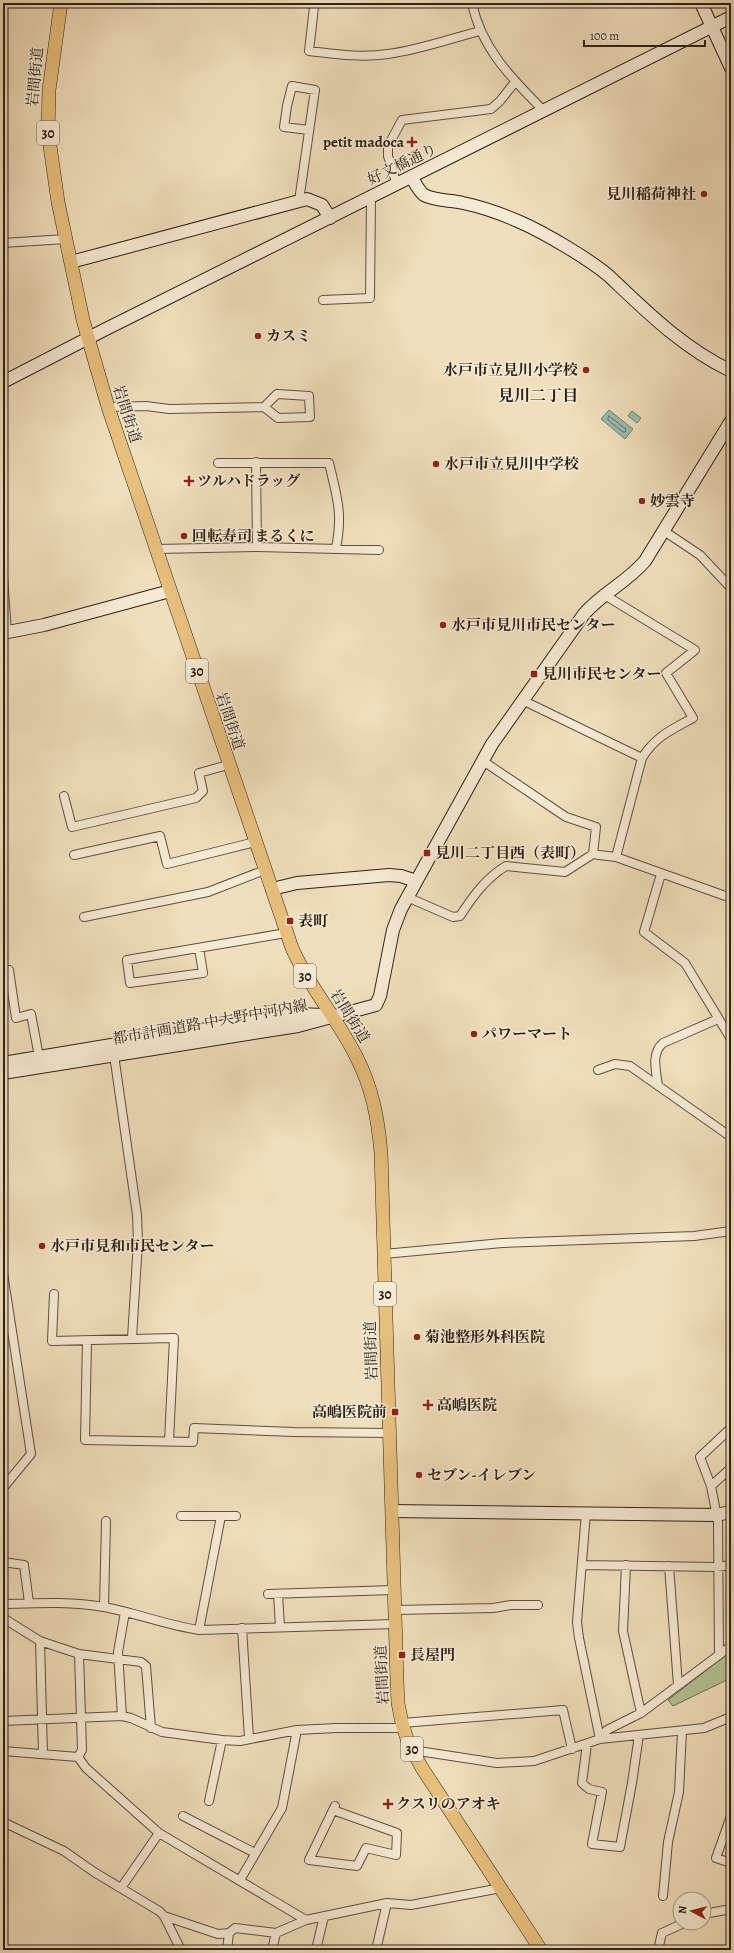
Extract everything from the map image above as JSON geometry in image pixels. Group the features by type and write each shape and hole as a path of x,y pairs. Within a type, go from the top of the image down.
{"main road":[{"name":"岩間街道","path":"61,3 49,90 48,132 56,189 87,338 108,408 286,934 305,976 332,1016 367,1079 378,1120 381,1152 397,1693 403,1725 412,1750 432,1785 541,1950"}],"street":[{"path":"310,3 314,7 309,51 354,56 387,54 409,50 480,31"},
{"path":"472,3 480,31 487,46 515,82 544,111"},
{"path":"701,3 731,66"},
{"name":"好文橋通り","path":"3,382 87,338 412,178 731,17"},
{"path":"397,185 388,156 388,146 402,120 491,109 500,101 515,82"},
{"path":"299,201 315,90 292,86 284,127 309,130"},
{"path":"412,178 420,191 430,197 463,203 494,212 521,223 561,245 608,276 655,320 708,358 731,371"},
{"path":"322,300 370,298 371,198"},
{"path":"71,262 299,201 315,201 322,205 330,218"},
{"path":"3,243 66,239"},
{"path":"108,408 146,406 169,409 264,407 278,418 310,417 309,396 277,394 264,407"},
{"path":"332,1016 364,1009 378,1002 396,920 407,897 483,761 522,700 584,614 603,594 632,575 645,561 731,421"},
{"path":"256,462 257,547"},
{"path":"218,463 329,463 339,504 340,527 336,548"},
{"path":"664,531 700,555 731,588"},
{"path":"156,549 257,547 379,550"},
{"path":"3,576 5,633 170,591"},
{"path":"603,594 695,650 666,673 693,718 659,736 650,745 642,758 616,857"},
{"path":"522,700 642,758"},
{"path":"483,761 566,817 596,827 592,854"},
{"path":"64,796 72,826 196,798 203,791 199,773 228,765"},
{"path":"74,856 160,836 167,864 255,842"},
{"path":"407,897 453,917 460,916 479,889 499,870 506,866 565,872 592,854 616,857 731,898"},
{"path":"84,917 208,892 265,870"},
{"path":"661,874 644,932 685,963 731,1039"},
{"path":"272,889 296,883 389,875 401,876 416,881"},
{"path":"199,948 203,972 130,983 127,960 199,948 286,934"},
{"path":"9,970 16,1018 31,1014 39,1057"},
{"name":"都市計画道路 中大野中河内線","path":"3,1063 297,1014 332,1016"},
{"name":"都市計画道路 中大野中河内線","path":"3,1073 298,1026 332,1016"},
{"path":"658,1085 655,1056 657,1047 718,1019"},
{"path":"114,1055 138,1215 138,1242 132,1338"},
{"path":"598,1070 615,1064 630,1066 731,1137"},
{"path":"384,1254 502,1243 694,1236 731,1231"},
{"path":"3,1273 31,1454 3,1488"},
{"path":"54,1294 52,1341 174,1338 168,1441"},
{"path":"87,1341 85,1440 193,1442 194,1428 294,1432 389,1433"},
{"path":"719,1655 716,1515 711,1486 700,1457 731,1428"},
{"path":"711,1486 731,1468"},
{"path":"392,1511 716,1515 731,1512"},
{"path":"586,1513 577,1622 600,1739"},
{"path":"181,1516 236,1516"},
{"path":"199,1630 221,1516"},
{"path":"104,1607 106,1521"},
{"path":"3,1562 24,1565 29,1603"},
{"path":"582,1564 670,1566 731,1565"},
{"path":"626,1565 624,1631 641,1713"},
{"path":"670,1566 678,1685"},
{"path":"268,1594 394,1590"},
{"path":"278,1594 280,1627"},
{"path":"3,1604 62,1602 104,1607 170,1625 199,1630 395,1624"},
{"path":"395,1610 493,1608 511,1605 538,1605"},
{"path":"122,1716 118,1652 125,1612"},
{"path":"3,1618 40,1641 79,1654 141,1662 146,1666 151,1728"},
{"path":"242,1628 249,1738"},
{"path":"40,1641 43,1720 42,1754"},
{"path":"600,1739 607,1730 641,1713 731,1646"},
{"path":"78,1757 82,1750 79,1654"},
{"path":"3,1721 122,1716 131,1718 162,1732 240,1741 249,1738 297,1730 403,1725 563,1710 572,1749"},
{"path":"412,1750 497,1763 534,1761 600,1739 704,1728 731,1717"},
{"path":"240,1880 282,1808 297,1730"},
{"path":"664,1896 668,1842 679,1792 682,1731"},
{"path":"587,1744 582,1783 589,1789 602,1792 592,1844 620,1847 639,1735"},
{"path":"209,1801 222,1740"},
{"path":"3,1752 78,1757 86,1768 159,1833 306,1920"},
{"path":"334,1808 397,1833 396,1855 366,1848 357,1866 310,1860 334,1808"},
{"path":"183,1816 255,1853"},
{"path":"731,1816 716,1858 731,1863"},
{"path":"3,1822 64,1851 164,1916 218,1934 229,1933 235,1928 276,1933 306,1920 387,1903 411,1905 501,1888"},
{"path":"121,1888 159,1833"},
{"path":"376,1950 387,1903"},
{"path":"712,1913 731,1909"},
{"path":"164,1916 181,1950"},
{"path":"316,1950 324,1916"},
{"path":"658,1950 662,1933 672,1928"},
{"path":"227,1950 229,1933"},
{"path":"272,1950 276,1933"}],"green space":[{"path":"731,1651 731,1678 673,1706 668,1700"}],"water":[{"path":"609,410 633,429 625,439 601,419"},
{"path":"632,411 641,418 637,423 628,416"}],"place":[{"name":"petit madoca","path":"412,142"},
{"name":"見川稲荷神社","path":"704,194"},
{"name":"カスミ","path":"258,336"},
{"name":"水戸市立見川小学校","path":"586,370"},
{"name":"水戸市立見川中学校","path":"436,464"},
{"name":"ツルハドラッグ","path":"189,481"},
{"name":"妙雲寺","path":"642,501"},
{"name":"回転寿司 まるくに","path":"184,536"},
{"name":"水戸市見川市民センター","path":"443,625"},
{"name":"見川市民センター","path":"534,674"},
{"name":"見川二丁目西（表町）","path":"427,853"},
{"name":"表町","path":"290,921"},
{"name":"パワーマート","path":"474,1034"},
{"name":"水戸市見和市民センター","path":"42,1246"},
{"name":"菊池整形外科医院","path":"417,1337"},
{"name":"高嶋医院","path":"428,1405"},
{"name":"高嶋医院前","path":"395,1412"},
{"name":"セブン-イレブン","path":"419,1475"},
{"name":"長屋門","path":"402,1655"},
{"name":"クスリのアオキ","path":"388,1804"}],"district":[{"name":"見川二丁目","path":"538,395"}]}
